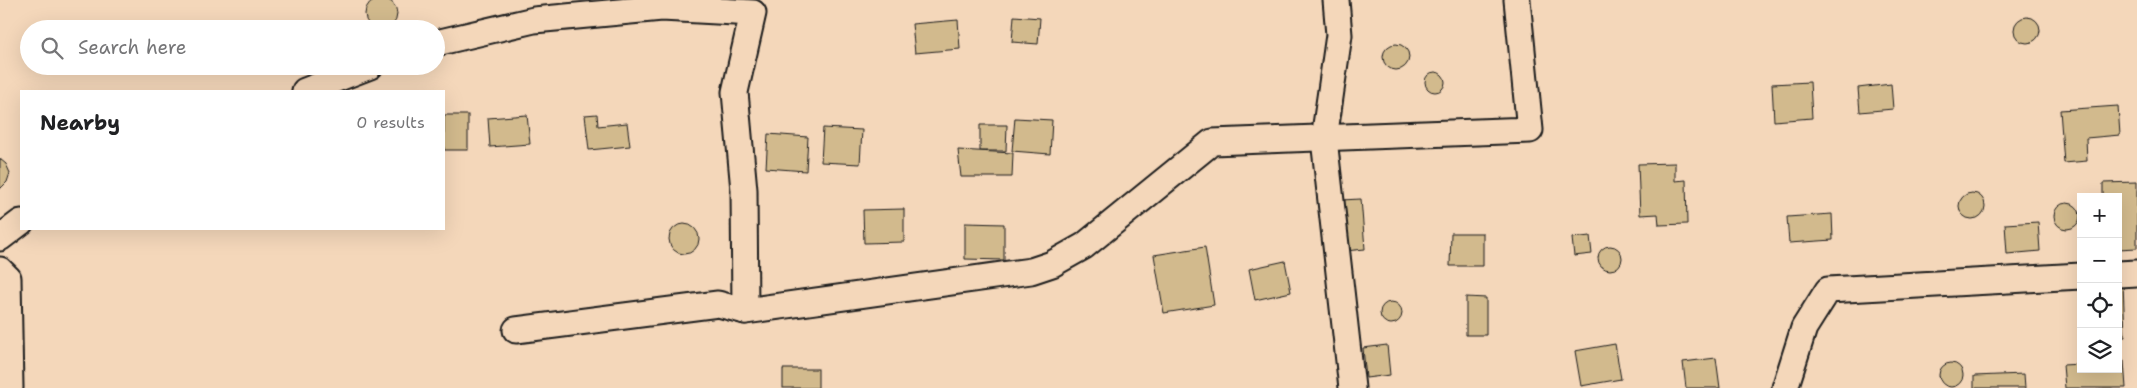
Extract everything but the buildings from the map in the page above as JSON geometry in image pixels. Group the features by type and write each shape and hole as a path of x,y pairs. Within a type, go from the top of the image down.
{"street":[{"path":"1336,0 1339,36 1324,139 1352,388"},
{"path":"516,330 718,304 745,311 1031,271 1052,264 1084,246 1212,142 1530,130 1517,0"},
{"path":"445,41 534,20 662,8 758,7 734,92 744,190 745,311"},
{"path":"308,90 347,75"},
{"path":"0,238 20,223"},
{"path":"0,270 8,278 10,388"},
{"path":"2122,274 2137,273"},
{"path":"1785,388 1804,328 1828,290 2077,276"}]}
